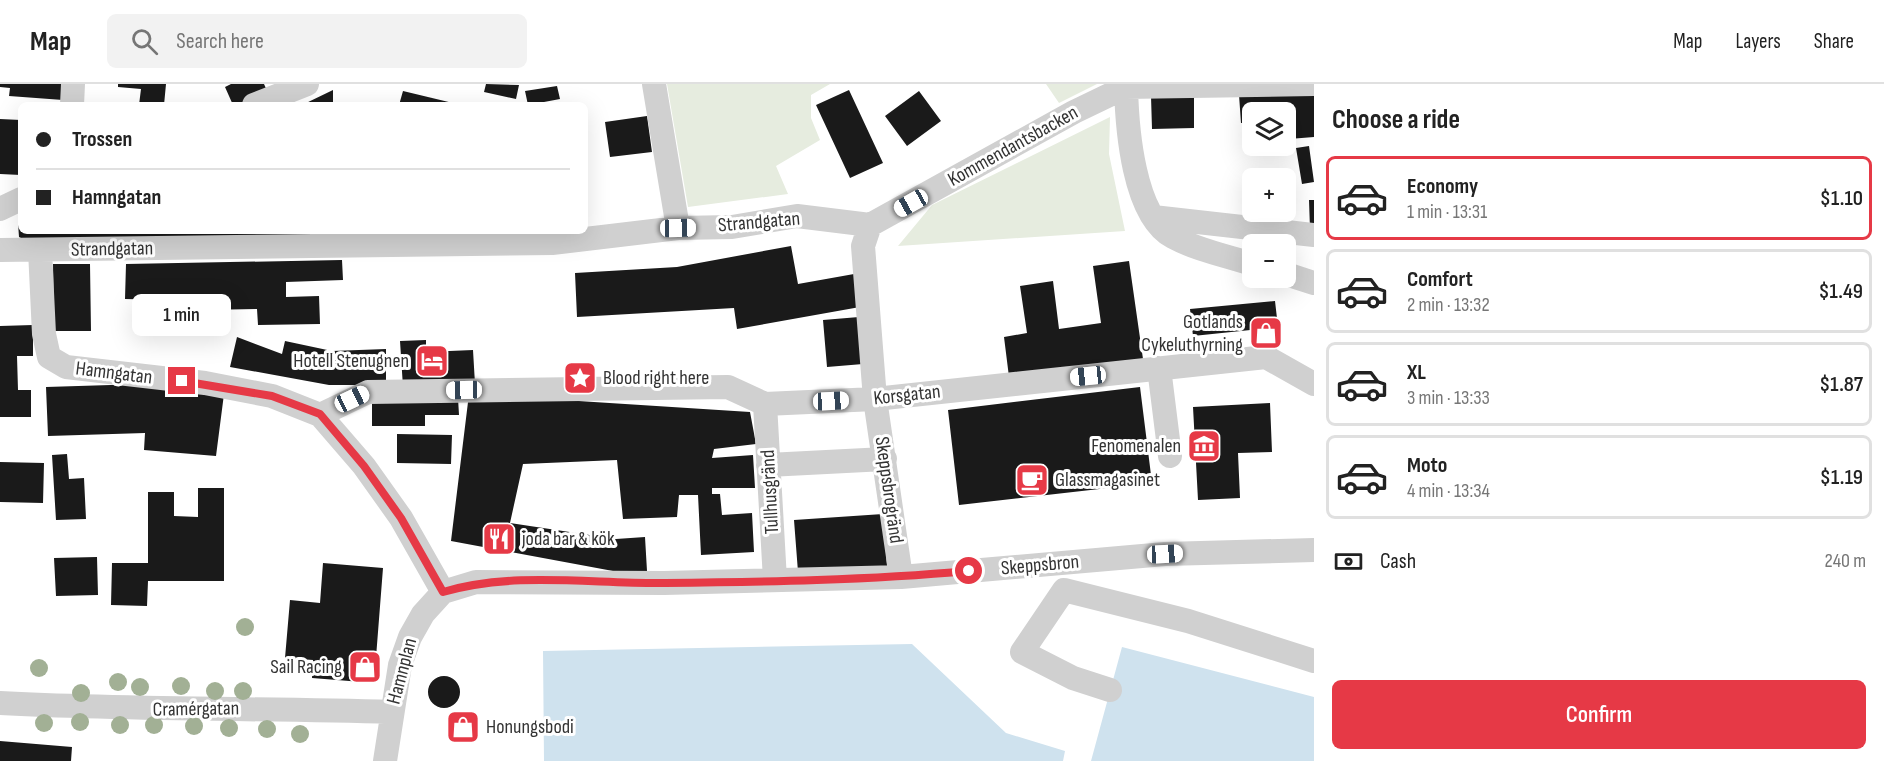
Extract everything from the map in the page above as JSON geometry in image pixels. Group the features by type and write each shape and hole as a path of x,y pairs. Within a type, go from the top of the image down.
{"street":[{"path":"72,102 73,84"},
{"path":"262,102 307,84"},
{"path":"654,84 678,228"},
{"path":"1242,261 1172,237 1153,217 1144,198 1134,163 1127,121 1126,86 1314,84"},
{"name":"Kommendantsbacken","path":"870,225 1074,112 1126,86"},
{"path":"0,209 18,201"},
{"name":"Strandgatan","path":"0,250 552,243 678,228 732,227 797,216 870,225"},
{"path":"1153,217 1314,235"},
{"name":"Skeppsbrogränd","path":"870,225 863,246 875,399 901,577"},
{"name":"Hamngatan","path":"40,250 44,334 49,357 66,367 272,396 320,414 364,466 401,518 443,592"},
{"path":"1296,277 1314,283"},
{"name":"Korsgatan","path":"320,414 368,392 380,391 728,387 765,404 875,399 1266,357 1314,384"},
{"path":"1159,368 1170,456"},
{"name":"Tullhusgränd","path":"765,404 775,580"},
{"path":"768,465 885,459"},
{"name":"Skeppsbron","path":"443,592 476,582 519,580 664,583 901,577 1165,554 1314,550"},
{"path":"1110,690 1073,678 1022,652 1065,590 1188,621 1314,661"},
{"name":"Hamnplan","path":"385,761 400,664 410,637 423,614 443,592"},
{"name":"Cramérgatan","path":"0,703 118,710 250,708 391,712"}],"shaded area":[{"path":"667,84 830,84 811,95 811,118 820,140 776,166 788,194 688,207"},
{"path":"1046,84 1097,84 1059,103"},
{"path":"1110,117 1109,154 1125,231 898,246 932,205"}],"water":[{"path":"912,644 1006,733 1065,751 1063,761 544,761 543,651"},
{"path":"1122,647 1314,697 1314,761 1091,761"}],"building":[{"path":"0,84 64,84 63,100 9,96 10,88 0,87"},
{"path":"118,84 166,84 164,102 139,102 141,89 118,87"},
{"path":"231,84 264,84 269,95 252,102 232,102 225,87"},
{"path":"486,84 519,85 516,99 484,92"},
{"path":"557,86 560,99 527,102 525,91"},
{"path":"333,90 333,102 308,102"},
{"path":"849,90 883,163 850,178 816,105"},
{"path":"403,91 449,102 400,102"},
{"path":"919,91 941,121 907,146 885,116"},
{"path":"1314,91 1314,137 1296,138 1296,102 1242,102 1241,123 1239,95"},
{"path":"1194,95 1194,128 1152,129 1151,96"},
{"path":"647,116 652,152 610,157 605,122"},
{"path":"0,119 18,120 18,175 0,174"},
{"path":"1309,146 1314,182 1302,184 1296,148"},
{"path":"1309,200 1314,200 1314,229 1310,229"},
{"path":"19,234 333,234 333,243 23,239"},
{"path":"791,246 798,284 854,274 860,307 737,329 734,308 577,317 575,273 677,267"},
{"path":"342,260 343,280 286,282 286,297 319,296 320,324 258,325 257,309 204,310 204,301 125,299 126,264"},
{"path":"1129,261 1143,359 1009,377 1004,337 1027,333 1020,286 1053,281 1059,329 1101,323 1093,266"},
{"path":"53,264 90,264 91,331 54,331"},
{"path":"1275,301 1278,327 1193,336 1190,309"},
{"path":"859,317 863,364 827,367 823,320"},
{"path":"33,325 33,356 17,356 18,390 31,390 31,417 0,417 0,326"},
{"path":"237,337 282,354 285,341 332,351 386,349 386,385 329,385 230,367"},
{"path":"426,340 426,352 473,350 475,384 403,387 400,341"},
{"path":"143,384 224,394 216,456 144,450 145,433 48,436 46,387"},
{"path":"1140,387 1152,483 959,505 948,410"},
{"path":"469,394 750,412 756,444 714,449 712,458 753,455 755,488 712,488 712,494 720,494 722,515 752,513 754,552 701,555 698,495 679,495 677,517 623,519 617,460 523,464 510,523 616,539 645,537 647,571 613,571 451,541"},
{"path":"458,398 459,415 425,415 425,426 372,426 372,399"},
{"path":"1270,403 1272,452 1238,453 1240,498 1198,500 1193,407"},
{"path":"397,434 452,435 451,464 397,463"},
{"path":"67,454 69,479 84,478 86,519 56,520 52,455"},
{"path":"0,462 44,463 43,503 0,502"},
{"path":"198,488 224,488 224,581 148,581 147,606 111,605 112,563 148,563 148,492 174,492 174,516 198,517"},
{"path":"883,514 887,566 798,572 794,520"},
{"path":"97,557 98,595 56,596 54,558"},
{"path":"323,563 383,568 374,683 312,678 313,660 285,658 290,600 320,603"},
{"path":"444,676 455,681 460,692 455,703 444,708 433,703 428,692 433,681"},
{"path":"0,741 72,747 71,761 0,761"}],"place":[{"name":"Gotlands Cykeluthyrning","path":"1266,333"},
{"name":"Hotell Stenugnen","path":"432,361"},
{"name":"Blood right here","path":"580,378"},
{"name":"Fenomenalen","path":"1204,446"},
{"name":"Glassmagasinet","path":"1032,480"},
{"name":"joda bar & kök","path":"499,539"},
{"name":"Sail Racing","path":"365,667"},
{"name":"Honungsbodi","path":"463,727"}],"route":[{"path":"182,381 205,383 272,396 320,414 364,466 401,518 443,592 476,582 519,580 664,583 901,577 969,571"}]}
